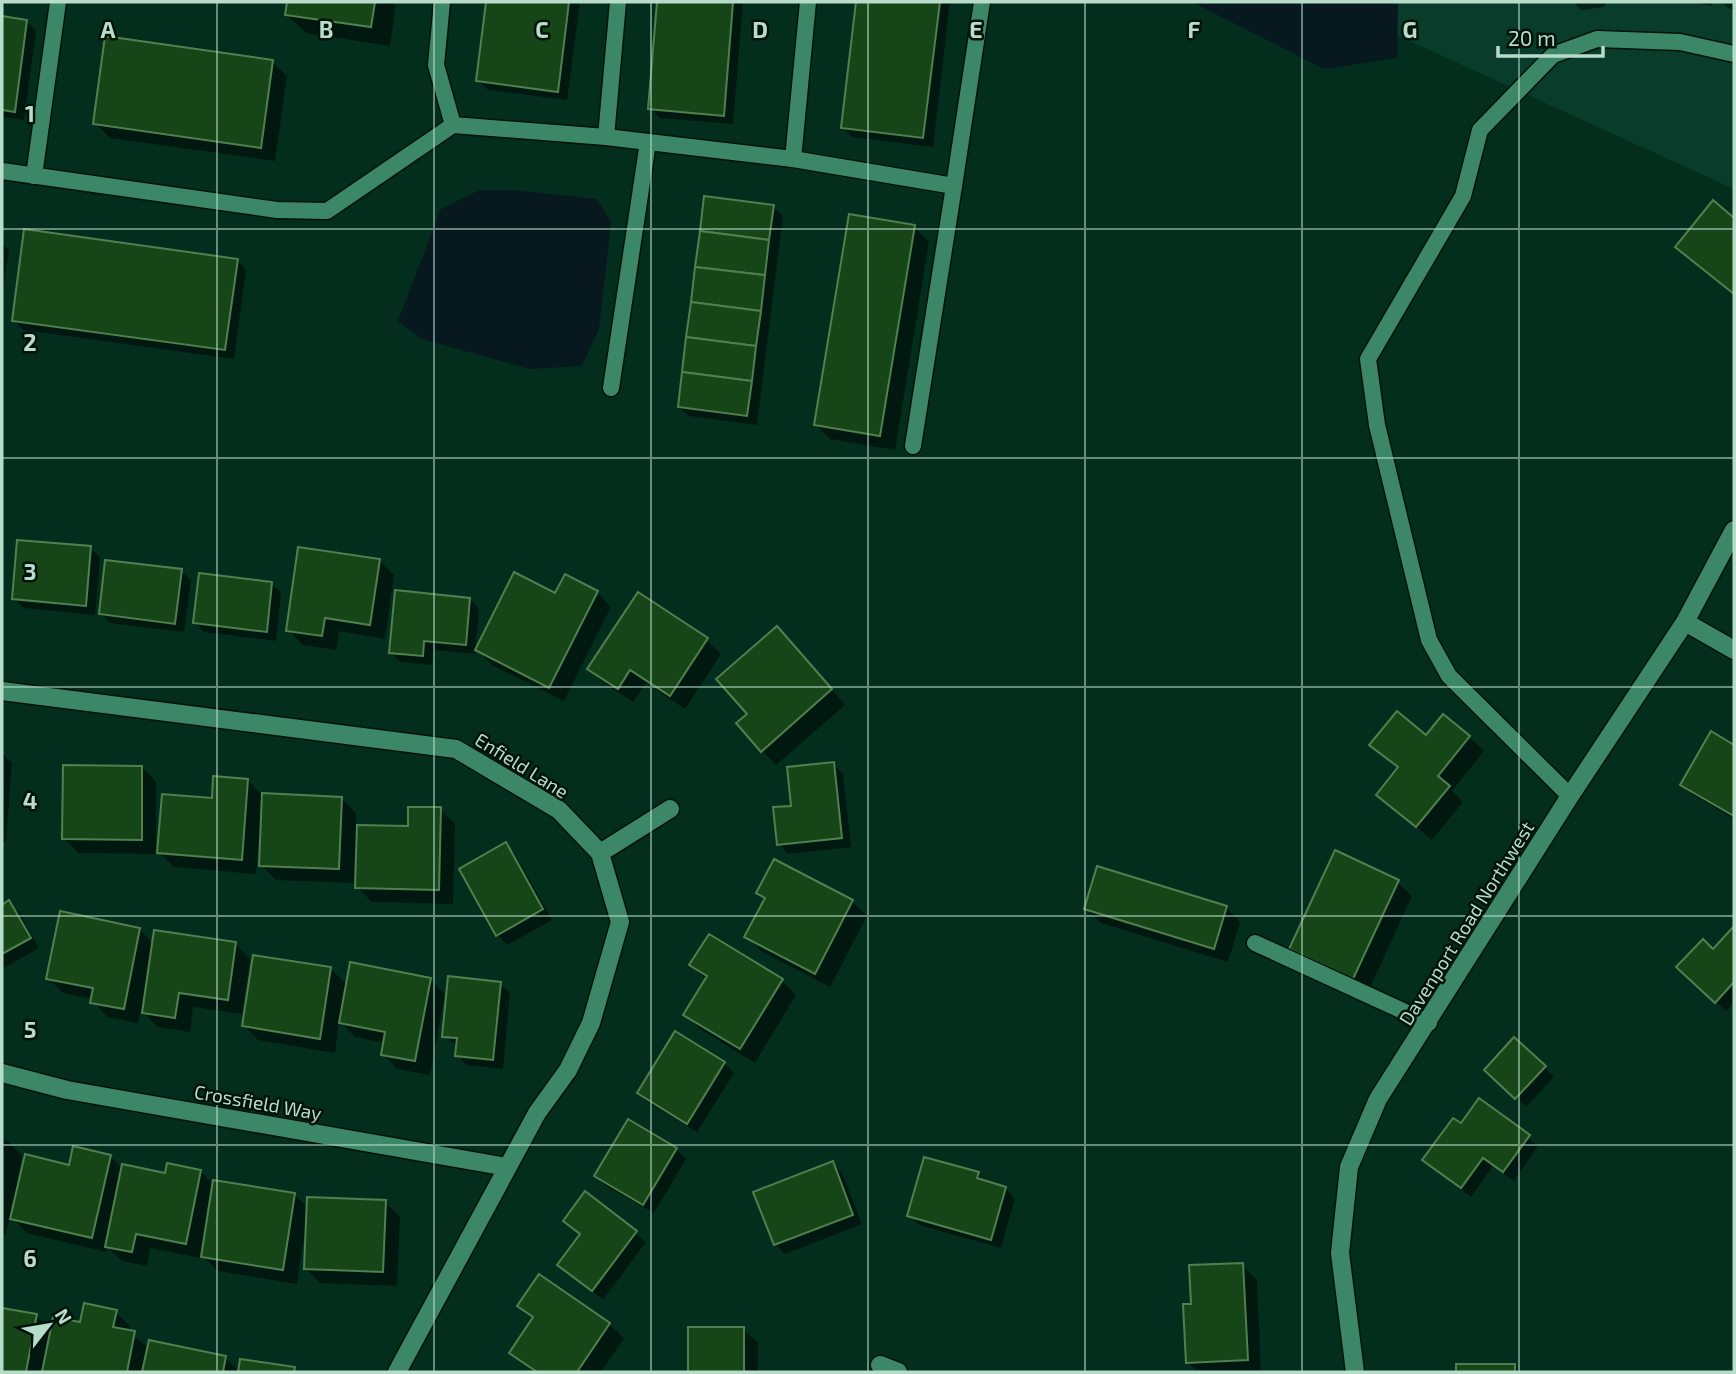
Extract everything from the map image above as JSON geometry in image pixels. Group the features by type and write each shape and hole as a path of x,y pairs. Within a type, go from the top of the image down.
{"street":[{"name":"Davenport Road Northwest","path":"1355,1372 1340,1253 1349,1167 1378,1099 1429,1023 1570,796 1685,622 1734,530"},
{"path":"1685,622 1734,650"},
{"name":"Enfield Lane","path":"2,691 456,749 559,810 600,853 620,922 591,1023 568,1070 537,1113 397,1372"},
{"path":"600,853 670,809"},
{"name":"Crossfield Way","path":"2,1073 67,1090 507,1167"},
{"path":"880,1364 898,1372"}],"lane":[{"path":"34,176 58,2"},
{"path":"442,2 436,65 453,125"},
{"path":"607,137 618,2"},
{"path":"793,159 808,2"},
{"path":"913,446 982,2"},
{"path":"1570,796 1450,676 1429,640 1377,425 1368,359 1463,196 1479,130 1553,55 1597,39 1681,42 1734,54"},
{"path":"2,172 277,210 327,211 453,125 607,137 793,159 954,186"},
{"path":"611,388 648,142"},
{"path":"1255,943 1429,1023"}],"shaded area":[{"path":"1192,2 1398,2 1397,58 1324,69"},
{"path":"1325,2 1734,2 1734,189 1567,113"},
{"path":"480,190 514,190 597,199 611,222 599,329 582,366 530,369 422,339 398,321 441,209"}],"building":[{"path":"287,2 375,2 371,27 285,15"},
{"path":"486,2 569,2 558,92 476,81"},
{"path":"657,2 733,2 724,116 648,109"},
{"path":"856,2 940,2 923,138 841,128"},
{"path":"2,16 27,20 15,112 2,110"},
{"path":"105,36 273,60 261,148 93,124"},
{"path":"704,196 774,205 769,240 700,231"},
{"path":"1713,200 1734,218 1734,294 1675,247"},
{"path":"849,214 915,225 880,436 814,425"},
{"path":"24,229 238,259 225,350 12,321"},
{"path":"700,231 769,240 765,275 695,267"},
{"path":"695,267 765,275 761,311 691,302"},
{"path":"691,302 761,311 756,346 686,337"},
{"path":"686,337 756,346 752,381 682,372"},
{"path":"682,372 752,381 747,416 678,407"},
{"path":"17,540 91,546 86,606 12,599"},
{"path":"298,547 380,559 370,625 325,618 322,636 286,631"},
{"path":"105,560 182,569 175,624 99,614"},
{"path":"514,572 555,593 565,574 598,591 549,688 475,650"},
{"path":"199,573 272,582 267,632 193,623"},
{"path":"395,590 470,598 466,645 424,641 423,656 389,653"},
{"path":"638,592 708,638 670,696 630,670 618,689 587,669"},
{"path":"777,626 832,689 761,752 736,723 747,714 716,679"},
{"path":"1397,711 1426,735 1443,714 1470,736 1438,776 1450,786 1416,827 1376,795 1398,767 1369,745"},
{"path":"1711,731 1734,745 1734,816 1680,785"},
{"path":"834,762 842,838 777,845 773,807 791,806 787,767"},
{"path":"63,765 142,766 142,840 62,839"},
{"path":"213,776 248,779 242,860 157,853 162,794 212,798"},
{"path":"262,793 342,797 339,869 259,866"},
{"path":"408,807 441,807 439,890 355,888 357,825 408,826"},
{"path":"506,842 543,909 496,936 459,869"},
{"path":"1335,850 1399,880 1353,979 1289,949"},
{"path":"774,859 853,900 815,974 744,937 765,898 756,893"},
{"path":"1097,866 1227,906 1214,949 1084,909"},
{"path":"9,900 31,938 2,954 2,905"},
{"path":"60,911 140,928 124,1009 90,1003 93,988 46,979"},
{"path":"1734,926 1734,982 1715,1003 1676,967 1703,939 1713,949"},
{"path":"154,930 236,942 228,1000 179,993 175,1018 142,1013"},
{"path":"709,934 783,979 740,1049 683,1015 707,976 689,965"},
{"path":"253,955 331,967 320,1039 242,1026"},
{"path":"350,962 431,978 415,1061 381,1055 385,1032 339,1023"},
{"path":"448,976 501,982 493,1060 455,1056 457,1038 442,1037"},
{"path":"675,1031 725,1062 687,1124 637,1093"},
{"path":"1514,1037 1546,1066 1515,1099 1484,1070"},
{"path":"1479,1098 1530,1135 1503,1172 1483,1158 1461,1188 1422,1160 1453,1118 1461,1123"},
{"path":"628,1119 677,1148 643,1205 594,1176"},
{"path":"73,1146 111,1155 92,1238 10,1219 25,1154 69,1165"},
{"path":"924,1157 979,1172 977,1178 1006,1187 991,1240 907,1216"},
{"path":"833,1161 853,1215 774,1245 753,1192"},
{"path":"167,1163 201,1170 186,1244 136,1234 132,1252 105,1247 122,1164 165,1173"},
{"path":"213,1180 295,1193 283,1270 201,1257"},
{"path":"585,1191 637,1231 592,1291 557,1265 580,1234 563,1221"},
{"path":"307,1197 386,1200 383,1272 304,1269"},
{"path":"1243,1263 1248,1360 1186,1363 1183,1304 1191,1304 1189,1265"},
{"path":"539,1274 610,1323 577,1372 537,1372 509,1353 533,1317 517,1306"},
{"path":"84,1303 117,1310 113,1327 135,1331 127,1372 42,1372 53,1317 80,1322"},
{"path":"2,1308 37,1314 26,1372 2,1372"},
{"path":"688,1327 744,1327 744,1372 688,1372"},
{"path":"149,1340 226,1356 223,1372 142,1372"},
{"path":"240,1359 295,1367 294,1372 238,1372"},
{"path":"1456,1364 1515,1364 1515,1372 1456,1372"}]}
